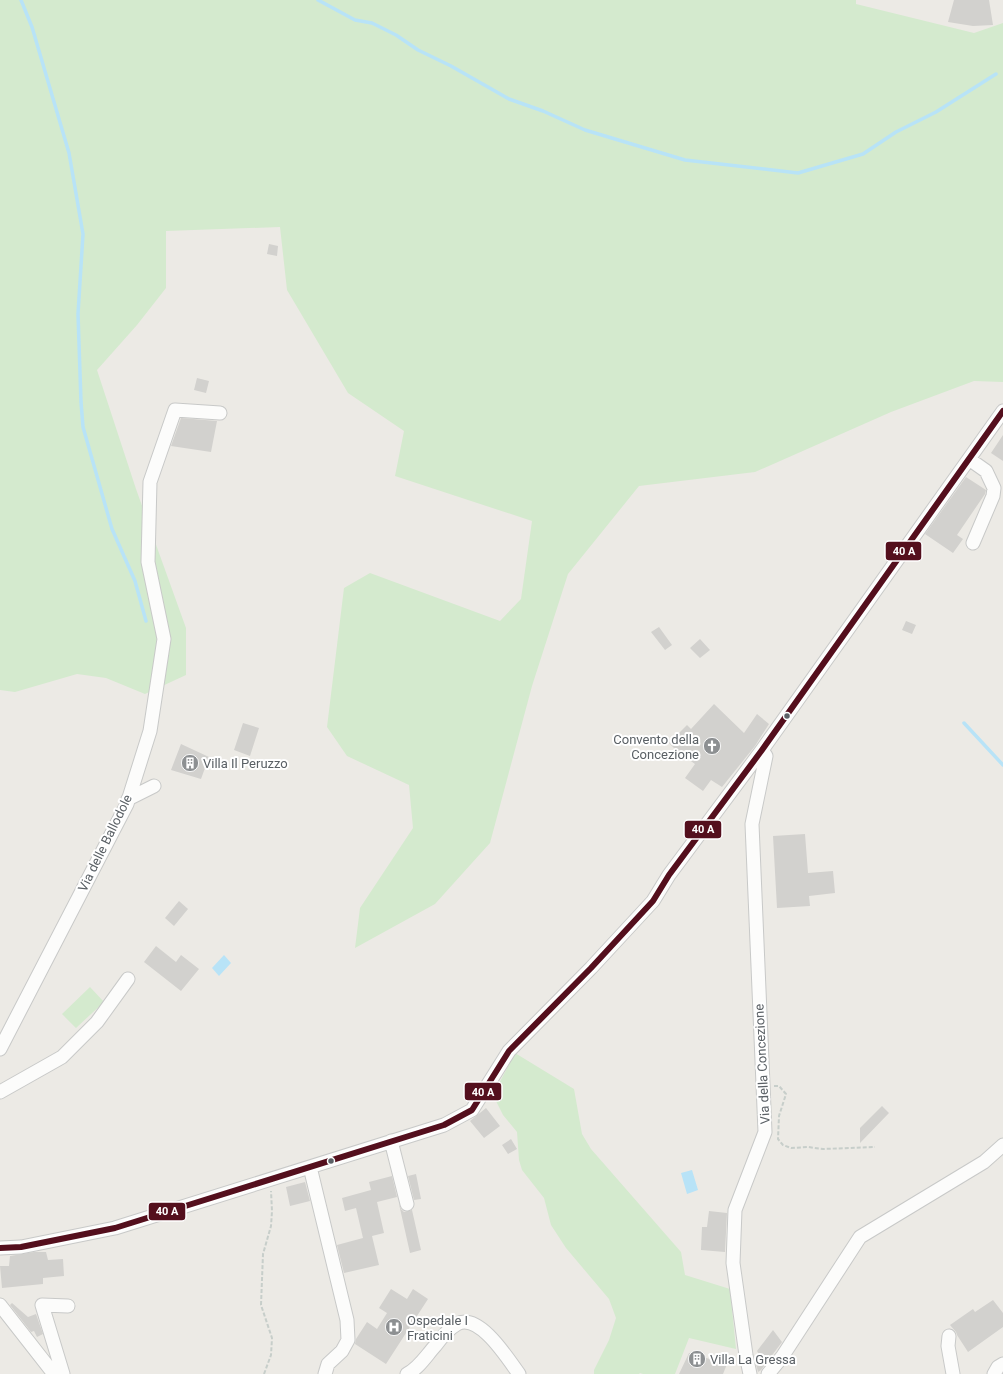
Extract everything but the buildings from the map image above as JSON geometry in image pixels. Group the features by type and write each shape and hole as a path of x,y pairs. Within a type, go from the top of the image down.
{"street":[{"name":"Via delle Ballodole","path":"0,1049 128,799 150,731 164,639 148,562 150,482 174,410 220,413"},
{"path":"0,1248 21,1247 115,1228 444,1125 472,1110 509,1051 591,968 653,901 669,875 762,750 1003,411"},
{"path":"968,459 986,471 994,488 993,496 973,543"},
{"name":"Via della Concezione","path":"750,1374 733,1255 736,1210 765,1132 752,824 766,756 762,750"},
{"path":"128,799 154,786"},
{"path":"0,1092 62,1057 97,1022 128,979"},
{"path":"391,1141 407,1204"},
{"path":"768,1374 782,1357 860,1237 984,1162 1003,1145"},
{"path":"310,1167 347,1320 348,1340 342,1351 328,1364 325,1374"},
{"path":"0,1305 54,1374"},
{"path":"62,1374 42,1306 68,1306"},
{"path":"407,1374 414,1370 443,1335 457,1324 467,1322 476,1324 498,1345 520,1374"},
{"path":"949,1336 948,1346 953,1374"},
{"path":"994,1374 998,1367 1003,1364"}],"path":[{"path":"763,1084 779,1086 786,1094 779,1116 778,1139 783,1145 791,1148 808,1147 823,1149 875,1147"},
{"path":"264,1374 271,1355 272,1338 261,1305 262,1254 271,1226 272,1211 271,1192 268,1180"}],"green space":[{"path":"0,0 856,0 856,4 974,33 1003,23 1003,382 974,381 891,412 755,472 639,486 568,574 532,686 490,843 435,904 355,948 360,908 413,828 409,785 347,756 327,727 344,588 370,573 500,621 521,599 532,521 395,476 404,431 348,393 287,290 280,227 166,231 166,288 137,325 97,370 136,489 186,628 186,675 145,694 106,678 77,674 15,692 0,690"},
{"path":"90,987 104,1002 76,1028 62,1014"},
{"path":"515,1053 574,1089 582,1134 591,1149 681,1252 685,1275 730,1289 736,1349 689,1338 675,1374 594,1374 594,1370 609,1340 616,1318 609,1299 566,1248 551,1225 544,1198 522,1170 519,1160 517,1132 503,1115 493,1095"}],"water":[{"path":"224,955 231,963 219,976 212,968"},
{"path":"692,1170 698,1190 687,1194 681,1173"}],"waterway":[{"path":"21,0 32,27 69,153 83,234 78,314 83,427 112,529 135,581 146,621"},
{"path":"318,0 355,20 372,23 396,35 418,50 451,66 509,99 543,111 585,130 685,160 798,173 863,154 896,132 936,112 996,74"},
{"path":"964,723 1003,765"}],"transit line":[{"path":"0,1248 21,1247 115,1228 444,1125 472,1110 509,1051 591,968 653,901 669,875 762,750 1003,411"}],"place":[{"name":"Convento della Concezione","path":"712,746"},
{"name":"Villa Il Peruzzo","path":"190,763"},
{"name":"Ospedale I Fraticini","path":"394,1327"},
{"name":"Villa La Gressa","path":"697,1359"}]}
